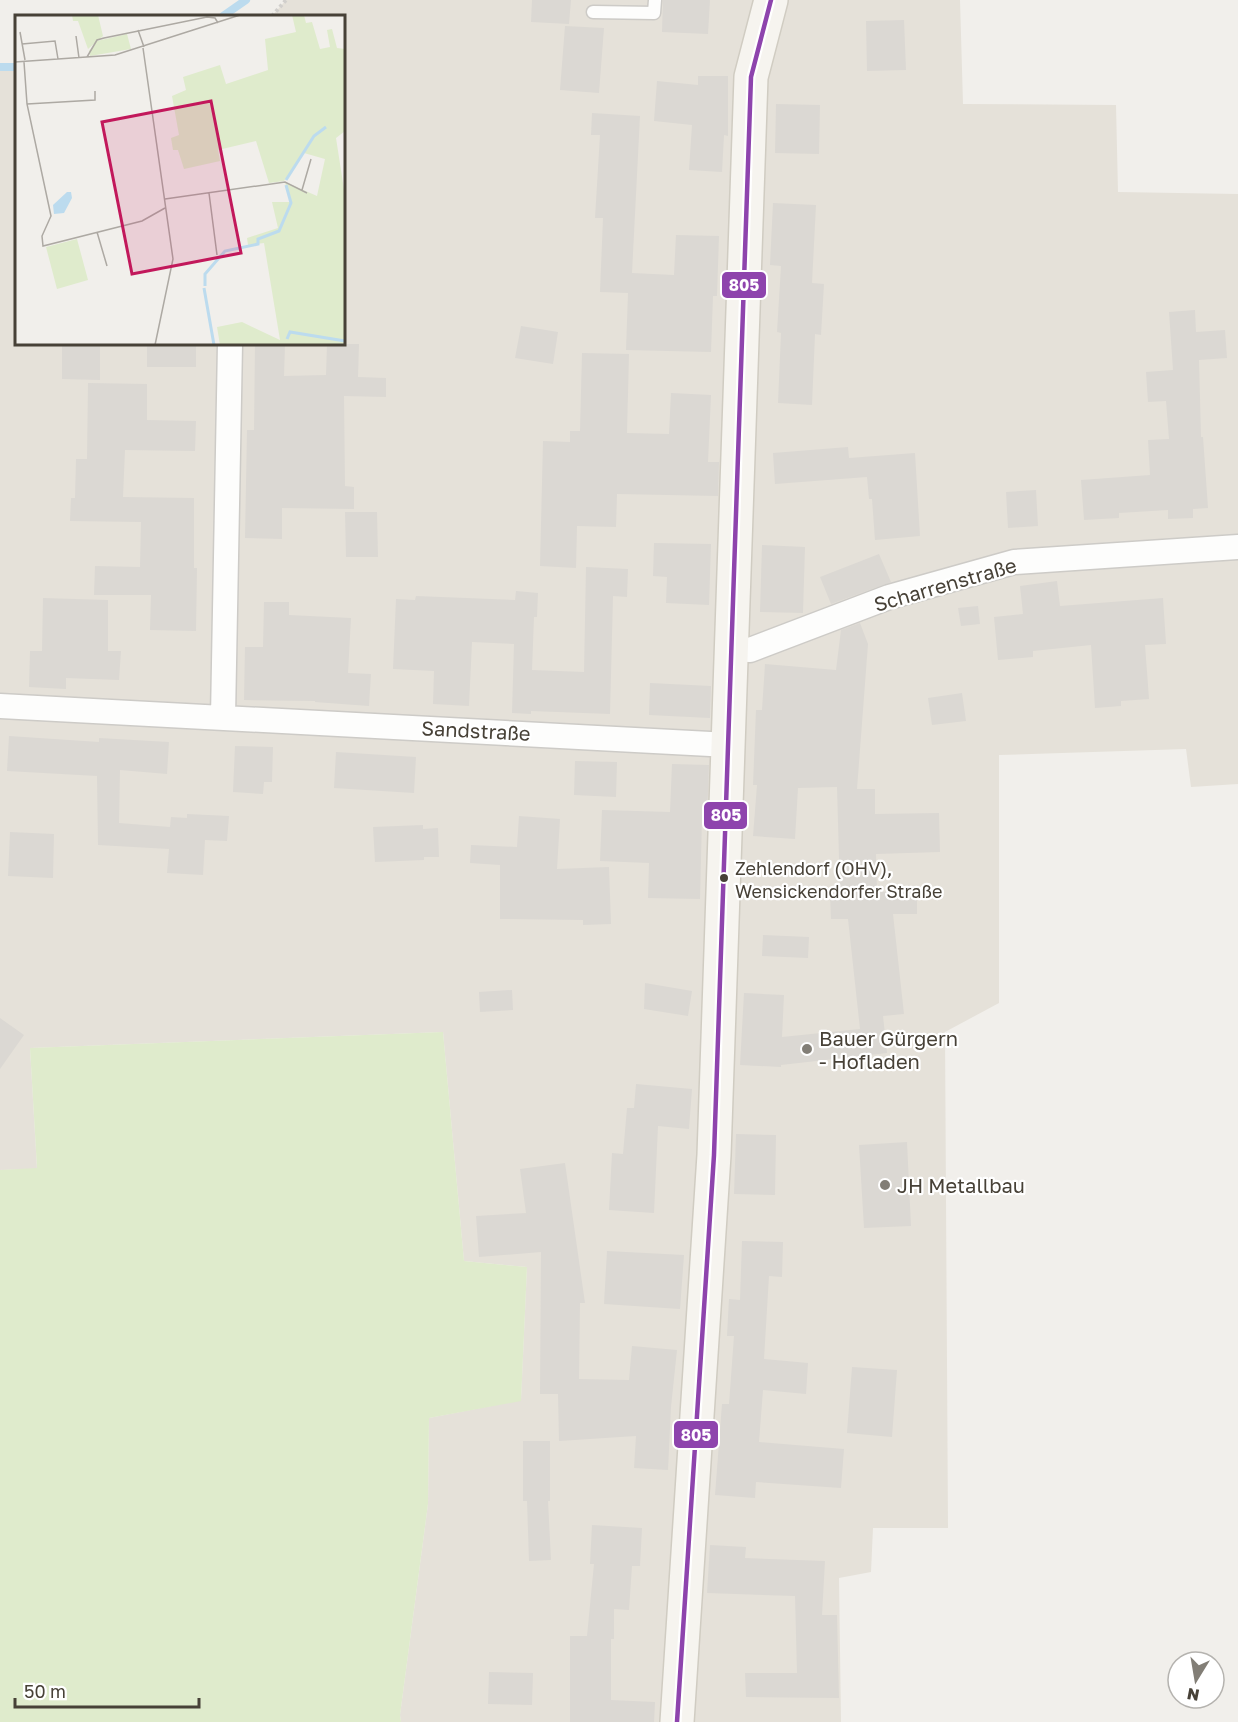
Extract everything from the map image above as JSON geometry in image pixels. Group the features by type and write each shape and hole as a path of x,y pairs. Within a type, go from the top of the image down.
{"main road":[{"path":"677,1722 714,1155 751,77 771,0"}],"street":[{"path":"223,717 230,345"},
{"name":"Scharrenstraße","path":"732,649 750,650 889,597 1014,562 1238,547"},
{"name":"Sandstraße","path":"0,705 729,745"}],"lane":[{"path":"593,12 654,13 655,0"}],"path":[{"path":"273,15 286,0"}],"shaded area":[{"path":"286,0 960,0 963,104 1116,105 1118,192 1238,194 1238,784 1191,787 1186,749 999,755 999,1003 945,1032 948,1528 873,1528 871,1572 839,1578 841,1722 401,1722 400,1715 428,1504 429,1418 521,1400 527,1267 464,1261 443,1032 30,1048 37,1169 0,1170 0,67 15,67 15,345 345,345 345,15 273,15"}],"green space":[{"path":"443,1032 464,1261 527,1267 521,1401 429,1418 428,1504 400,1715 401,1722 0,1722 0,1170 37,1168 30,1048"}],"building":[{"path":"532,0 571,0 569,24 531,22"},
{"path":"663,0 710,0 708,34 662,32"},
{"path":"904,20 906,70 867,71 866,21"},
{"path":"565,26 604,28 599,93 560,90"},
{"path":"698,76 728,76 728,136 724,135 722,172 689,170 692,125 654,121 657,81 698,85"},
{"path":"776,104 820,105 819,154 775,153"},
{"path":"592,113 640,116 632,273 674,275 676,235 719,236 717,296 713,296 711,352 626,350 628,293 600,292 603,218 595,218 600,135 591,135"},
{"path":"773,203 816,205 812,283 824,284 821,335 815,334 812,405 778,403 781,333 777,332 781,266 770,265"},
{"path":"1195,310 1196,332 1225,330 1227,358 1199,360 1201,437 1203,437 1208,508 1193,509 1193,518 1168,519 1168,510 1119,513 1119,518 1084,520 1081,480 1150,475 1148,440 1169,439 1166,401 1148,402 1146,372 1173,370 1169,312"},
{"path":"521,326 558,332 553,364 515,358"},
{"path":"359,344 358,377 386,378 386,397 344,396 345,486 354,487 354,509 282,508 282,539 245,538 247,430 254,430 255,345 285,345 284,376 326,375 327,345"},
{"path":"62,345 100,345 100,380 62,379"},
{"path":"147,345 196,345 196,367 147,367"},
{"path":"582,353 629,354 627,433 669,434 671,393 711,395 708,462 719,462 718,496 617,494 616,527 577,526 576,568 540,566 543,441 570,442 570,431 580,431"},
{"path":"88,383 147,384 147,420 196,421 195,451 125,450 123,497 194,498 194,568 197,568 196,631 150,630 151,595 94,595 95,566 140,567 141,522 70,521 71,498 75,498 76,459 87,459"},
{"path":"848,447 849,458 915,453 920,536 875,540 872,499 869,499 867,477 775,484 773,453"},
{"path":"1036,490 1038,526 1008,528 1006,492"},
{"path":"345,512 377,512 378,557 346,557"},
{"path":"654,543 711,544 709,605 666,603 667,577 653,576"},
{"path":"762,545 805,547 803,613 760,612"},
{"path":"879,554 891,582 831,604 820,577"},
{"path":"586,567 628,569 627,597 613,596 610,714 531,711 531,714 512,713 514,644 472,642 469,706 433,704 434,671 393,669 396,599 415,600 416,596 515,600 516,591 538,593 537,617 534,617 532,670 584,672"},
{"path":"1057,581 1060,606 1163,598 1166,644 1145,645 1149,699 1121,701 1121,706 1095,708 1091,645 1033,651 1033,657 998,660 994,617 1023,614 1020,586"},
{"path":"43,598 108,600 108,651 121,651 119,680 66,678 66,689 29,687 30,651 42,651"},
{"path":"264,602 289,602 289,615 351,618 348,673 371,674 369,706 315,701 244,700 245,647 263,647"},
{"path":"978,606 980,624 961,626 958,608"},
{"path":"860,623 868,644 857,789 875,789 875,814 939,813 940,852 876,854 877,892 917,891 917,914 893,914 904,1014 883,1016 887,1053 781,1065 781,1067 740,1065 744,993 784,995 782,1037 860,1029 848,919 831,919 830,894 840,893 837,787 798,788 795,839 753,836 757,785 753,785 756,710 762,710 765,664 836,670 841,630"},
{"path":"650,683 711,686 710,718 649,715"},
{"path":"962,693 966,721 932,725 928,698"},
{"path":"9,736 99,742 99,738 169,742 167,774 120,770 119,823 170,827 171,817 187,818 187,814 229,816 227,841 205,840 203,875 167,873 169,849 98,845 97,776 7,771"},
{"path":"235,746 273,747 272,782 264,782 263,794 233,792"},
{"path":"336,752 416,757 414,793 334,788"},
{"path":"575,761 617,762 616,797 574,795"},
{"path":"672,764 709,765 707,817 702,817 700,899 648,898 649,863 600,861 602,810 670,812"},
{"path":"519,816 560,819 557,869 609,867 611,924 583,925 583,920 500,919 500,865 470,863 471,845 517,847"},
{"path":"423,825 423,829 438,828 439,857 424,857 424,860 375,862 373,827"},
{"path":"10,832 54,834 53,878 8,876"},
{"path":"763,935 809,937 808,958 762,956"},
{"path":"645,983 692,991 688,1016 644,1009"},
{"path":"512,990 513,1010 480,1012 479,992"},
{"path":"0,1018 24,1035 0,1069"},
{"path":"636,1084 692,1089 689,1129 658,1126 654,1213 609,1210 612,1153 623,1154 627,1108 634,1108"},
{"path":"736,1134 776,1135 775,1195 734,1194"},
{"name":"JH Metallbau","path":"907,1142 911,1226 864,1228 859,1145"},
{"path":"565,1163 585,1303 580,1303 579,1379 629,1380 632,1346 677,1350 668,1470 634,1468 636,1436 559,1441 558,1394 540,1394 541,1252 479,1257 476,1216 526,1213 520,1169"},
{"path":"742,1241 783,1242 782,1277 769,1276 764,1359 808,1363 806,1394 763,1390 759,1442 844,1449 841,1488 756,1482 755,1498 715,1495 722,1404 729,1404 734,1336 727,1336 729,1299 740,1300"},
{"path":"607,1251 684,1255 680,1309 604,1304"},
{"path":"852,1367 897,1370 892,1437 847,1433"},
{"path":"523,1441 550,1441 550,1501 548,1501 551,1560 529,1561 527,1501 523,1501"},
{"path":"592,1525 642,1528 640,1566 632,1566 629,1610 614,1609 614,1639 611,1639 611,1700 655,1702 654,1722 570,1722 570,1636 587,1636 594,1564 590,1564"},
{"path":"710,1545 746,1547 745,1558 825,1561 822,1615 837,1615 839,1698 746,1697 745,1673 797,1673 795,1596 707,1593"},
{"path":"489,1672 533,1673 532,1705 488,1704"}],"waterway":[{"path":"224,15 246,0"},
{"path":"0,67 15,67"}],"transit line":[{"name":"805","path":"677,1722 714,1155 751,77 771,0"}],"place":[{"name":"Zehlendorf (OHV), Wensickendorfer Straße","path":"724,878"},
{"name":"Bauer Gürgern - Hofladen","path":"807,1049"},
{"name":"JH Metallbau","path":"885,1185"}]}
